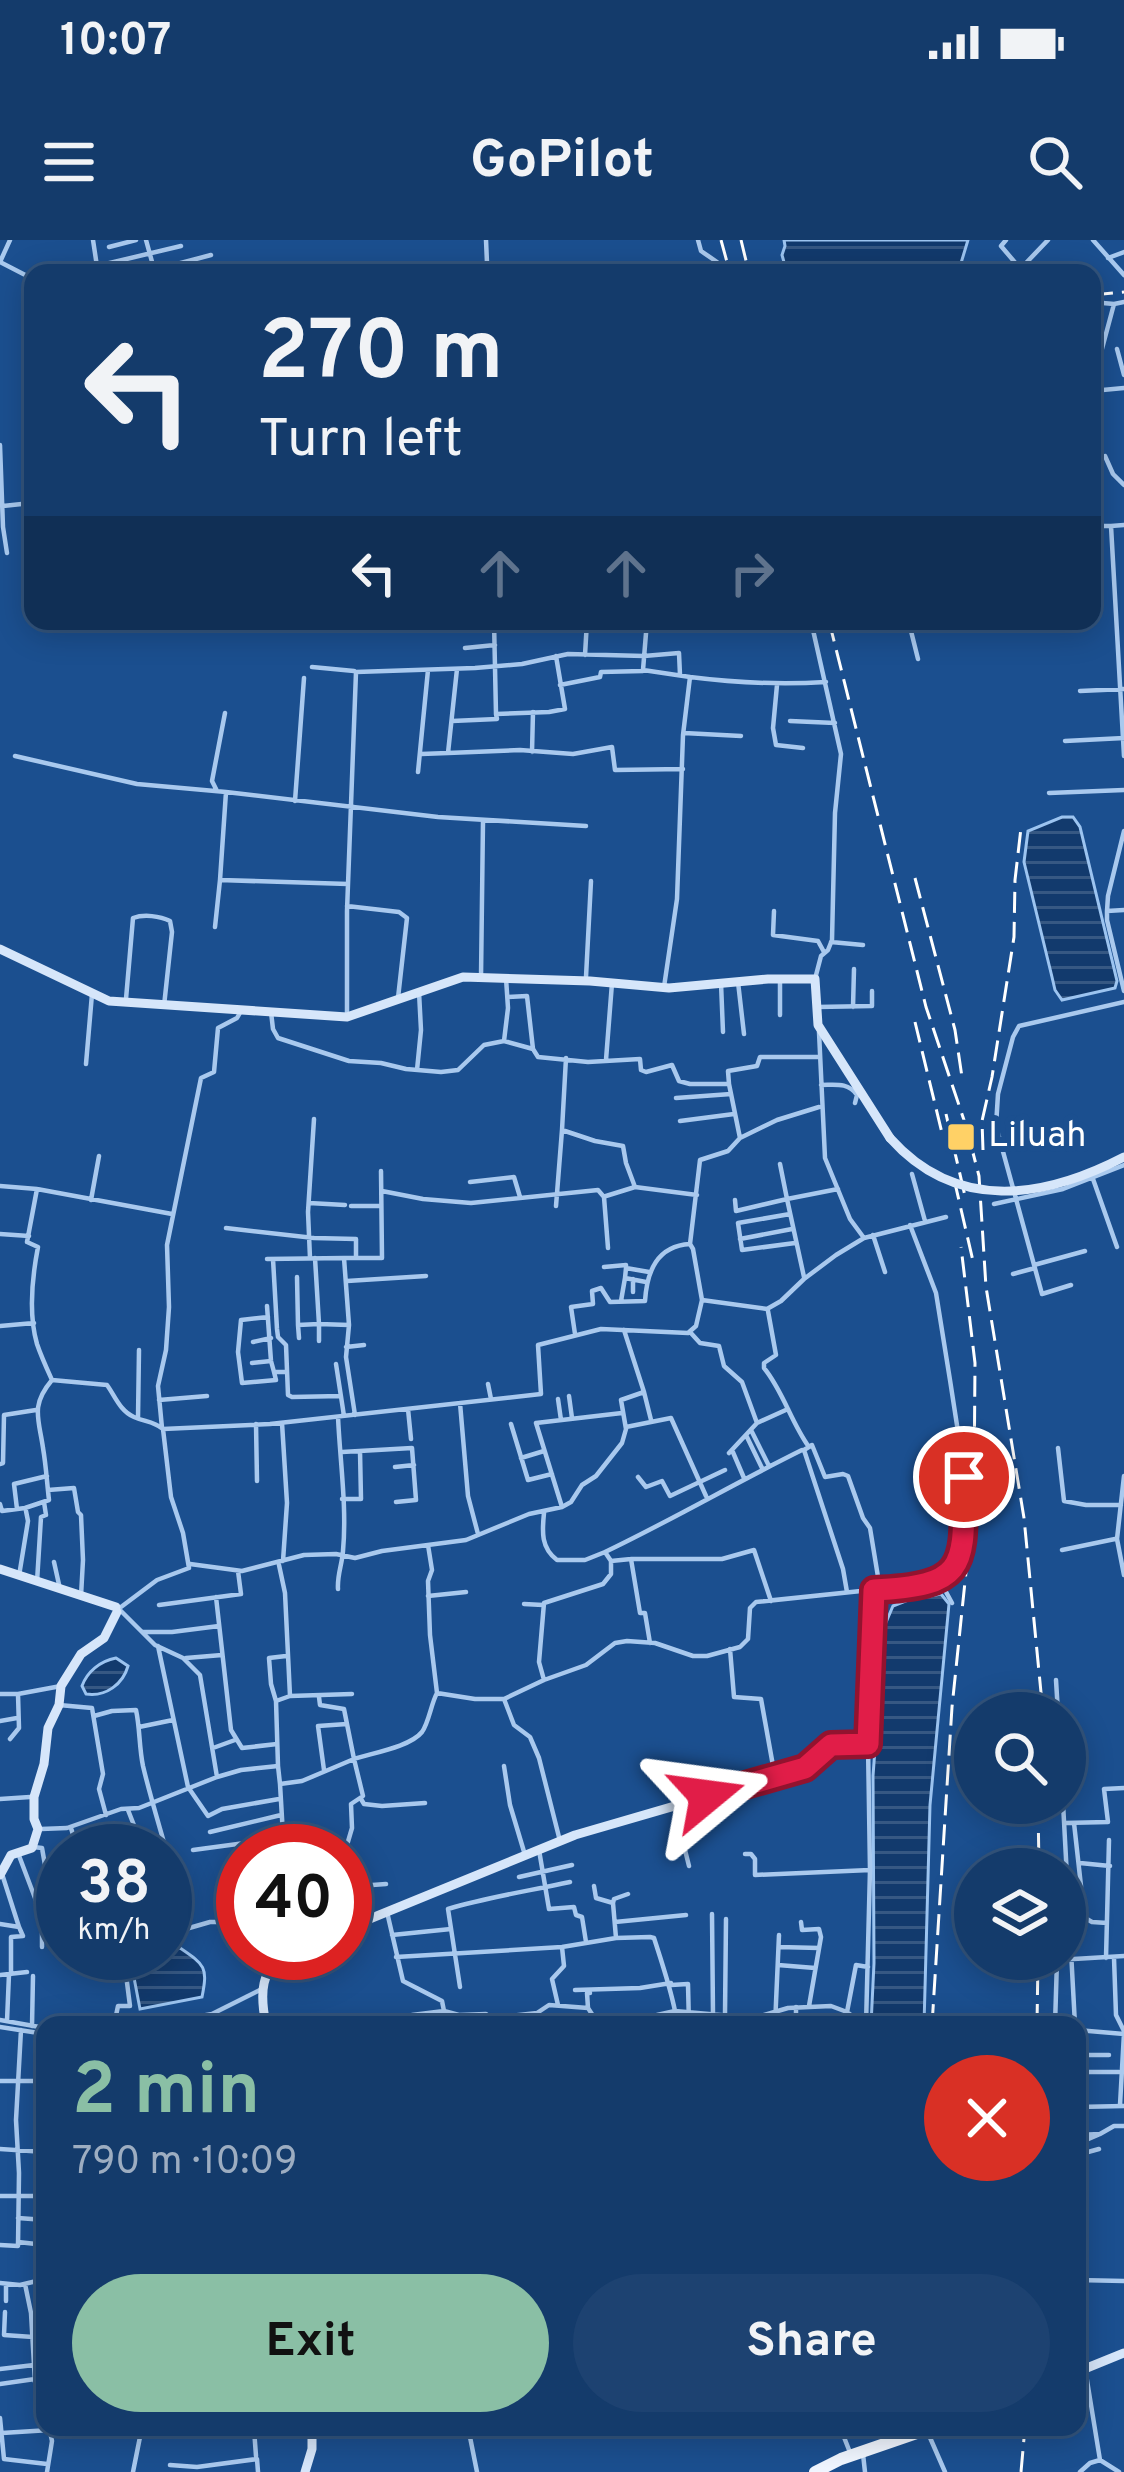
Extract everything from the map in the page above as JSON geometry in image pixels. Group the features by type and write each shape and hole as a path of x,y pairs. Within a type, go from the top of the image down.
{"main road":[{"path":"824,2470 903,2436"}],"street":[{"path":"0,262 10,240"},
{"path":"109,247 136,240"},
{"path":"146,240 152,264"},
{"path":"698,240 701,251 718,264"},
{"path":"1006,240 1000,246 1016,264"},
{"path":"1027,264 1048,240"},
{"path":"1093,240 1124,275"},
{"path":"115,264 181,246"},
{"path":"1108,258 1124,252"},
{"path":"177,264 211,255"},
{"path":"1101,303 1124,302"},
{"path":"1101,354 1114,304"},
{"path":"1117,349 1124,374"},
{"path":"0,445 7,553"},
{"path":"1105,456 1124,485"},
{"path":"1101,526 1124,525"},
{"path":"1111,526 1120,606 1124,756"},
{"path":"452,721 497,719 495,630"},
{"path":"585,655 586,630"},
{"path":"646,630 646,671"},
{"path":"814,630 841,754 831,942 815,979 825,1158 850,1219 865,1238"},
{"path":"911,630 918,659"},
{"path":"465,648 497,646"},
{"path":"312,668 356,672 457,669 556,656 679,653 680,675"},
{"path":"496,713 565,709 556,656"},
{"path":"448,753 457,669"},
{"path":"418,772 428,670"},
{"path":"560,685 615,670 732,683 826,682"},
{"path":"347,1017 356,672"},
{"path":"664,988 677,899 690,676"},
{"path":"295,800 304,678"},
{"path":"776,685 772,728 776,746 803,748"},
{"path":"1080,691 1122,689"},
{"path":"532,752 533,712"},
{"path":"217,791 212,781 225,713"},
{"path":"790,721 836,723"},
{"path":"684,733 741,736"},
{"path":"1065,741 1124,738"},
{"path":"421,754 573,754 612,747 615,770 682,770"},
{"path":"15,756 137,784 351,808 586,826"},
{"path":"1049,793 1124,790"},
{"path":"215,927 226,792"},
{"path":"481,977 483,820"},
{"path":"1124,831 1106,920 1124,992"},
{"path":"220,880 348,884"},
{"path":"586,981 591,881"},
{"path":"347,906 399,912 407,918 398,1000"},
{"path":"1107,911 1124,910"},
{"path":"774,911 773,935 816,940 824,952"},
{"path":"126,1003 133,918 140,916 170,921 164,1006"},
{"path":"831,942 863,945"},
{"path":"0,949 92,994 126,1003 347,1017 463,976 664,988 815,979"},
{"path":"853,1007 854,968"},
{"path":"504,1041 506,978"},
{"path":"780,979 780,1015"},
{"path":"738,982 744,1034"},
{"path":"606,1060 612,983"},
{"path":"721,983 723,1032"},
{"path":"817,1006 874,1005 872,991"},
{"path":"417,1070 422,1030 419,992"},
{"path":"86,1064 92,994"},
{"path":"508,997 527,996 538,1057 588,1062 640,1059 641,1070 646,1072 672,1065 679,1081 729,1084"},
{"path":"1071,1285 1042,1294 996,1112 1019,1026 1124,1002"},
{"path":"36,1824 34,1797 61,1686 81,1654 104,1638 119,1609 157,1580 189,1568 170,1497 159,1400 169,1307 166,1268 172,1214 201,1078 214,1072 218,1028 241,1011"},
{"path":"271,1012 278,1038 349,1061 452,1072 484,1045 504,1041 533,1049"},
{"path":"818,1024 890,1138 918,1166 970,1189 999,1192 1046,1186 1124,1161"},
{"path":"556,1206 566,1058"},
{"path":"740,1138 728,1072 758,1066 760,1058 820,1058"},
{"path":"821,1085 852,1088 855,1102"},
{"path":"676,1098 731,1094"},
{"path":"52,1380 107,1385 122,1408 163,1429 341,1417 542,1394 536,1347 601,1329 683,1334 696,1326 702,1300 690,1244 700,1160 728,1151 740,1138 777,1120 822,1106"},
{"path":"680,1121 734,1114"},
{"path":"314,1119 309,1237 319,1341"},
{"path":"562,1130 623,1146 634,1187"},
{"path":"92,1199 99,1156"},
{"path":"994,1204 1064,1189 1124,1161"},
{"path":"780,1164 804,1279"},
{"path":"341,1396 289,1396 270,1259 382,1258 381,1172"},
{"path":"912,1174 926,1221"},
{"path":"470,1182 516,1178 520,1197"},
{"path":"1093,1179 1117,1247"},
{"path":"0,1186 172,1214"},
{"path":"604,1197 634,1187 697,1195"},
{"path":"736,1211 838,1189"},
{"path":"37,1190 27,1242 38,1246 34,1323 37,1345 52,1380"},
{"path":"382,1192 471,1203 598,1190 604,1197 608,1248"},
{"path":"735,1199 743,1251 795,1243"},
{"path":"309,1203 383,1206"},
{"path":"737,1223 790,1214"},
{"path":"702,1300 767,1309 865,1238 946,1216"},
{"path":"437,1693 504,1699 586,1665 615,1643 627,1641 707,1656 740,1647 748,1640 750,1608 756,1602 903,1589 949,1575 963,1548 964,1477 936,1293 910,1225"},
{"path":"226,1228 356,1239 356,1258"},
{"path":"740,1239 792,1229"},
{"path":"0,1234 28,1236"},
{"path":"873,1235 885,1272"},
{"path":"575,1335 572,1307 593,1304 592,1291 601,1288 610,1302 645,1301 646,1282 658,1257 668,1249 690,1244"},
{"path":"1013,1274 1085,1251"},
{"path":"344,1258 346,1347 355,1415"},
{"path":"604,1268 626,1265 649,1272"},
{"path":"626,1268 633,1292"},
{"path":"345,1281 425,1276"},
{"path":"297,1277 299,1339"},
{"path":"629,1279 646,1282"},
{"path":"621,1301 629,1279"},
{"path":"267,1306 276,1380 242,1383 241,1321 268,1317"},
{"path":"767,1309 776,1355 764,1368 806,1448 848,1592"},
{"path":"0,1327 34,1323"},
{"path":"298,1325 349,1325"},
{"path":"624,1330 651,1420"},
{"path":"690,1332 700,1343 719,1346 724,1366 742,1382 766,1468"},
{"path":"253,1342 271,1338"},
{"path":"346,1347 364,1346"},
{"path":"138,1418 140,1350"},
{"path":"252,1363 271,1361"},
{"path":"336,1364 341,1396 343,1555 338,1589"},
{"path":"274,1372 287,1372"},
{"path":"0,1504 2,1511 49,1500 36,1410 52,1380"},
{"path":"488,1384 491,1399"},
{"path":"190,1564 238,1571 304,1556 355,1558 466,1540 562,1508 622,1443 626,1427 621,1400 644,1392"},
{"path":"159,1400 207,1396"},
{"path":"569,1396 572,1418"},
{"path":"558,1399 561,1420"},
{"path":"460,1403 468,1496 478,1535"},
{"path":"408,1409 411,1439"},
{"path":"745,1479 730,1451 752,1430 788,1409"},
{"path":"0,1463 4,1415 36,1410"},
{"path":"562,1508 536,1424 622,1413"},
{"path":"626,1427 671,1418 708,1498"},
{"path":"282,1422 287,1503 281,1562 290,1696"},
{"path":"256,1424 257,1481"},
{"path":"511,1424 528,1480 552,1474"},
{"path":"544,1511 546,1549 557,1560 585,1559 688,1512 812,1445 825,1477 848,1476 869,1528 877,1590 868,1744 865,2016"},
{"path":"342,1452 412,1448 416,1499 396,1502"},
{"path":"1058,1448 1064,1501 1121,1505"},
{"path":"342,1499 361,1499 360,1450"},
{"path":"521,1458 544,1451"},
{"path":"395,1467 414,1466"},
{"path":"638,1477 646,1487 662,1481 670,1496 724,1470"},
{"path":"17,1509 14,1484 46,1476"},
{"path":"1124,1476 1117,1539 1124,1575"},
{"path":"48,1490 74,1488 81,1515 81,1596"},
{"path":"37,1582 44,1502"},
{"path":"19,1576 26,1508"},
{"path":"1062,1550 1117,1539"},
{"path":"26,1542 40,1544"},
{"path":"280,1784 302,1781 389,1749 424,1730 437,1693 428,1545"},
{"path":"611,1561 722,1559 754,1550 771,1601"},
{"path":"543,1606 603,1584 611,1561 605,1552"},
{"path":"631,1559 650,1643"},
{"path":"53,1562 60,1589"},
{"path":"0,1569 119,1609 158,1646 177,1657 222,1654"},
{"path":"159,1605 241,1594 238,1571"},
{"path":"939,1580 952,1603"},
{"path":"428,1596 466,1592"},
{"path":"216,1597 228,1716 236,1740 242,1748 277,1744"},
{"path":"524,1604 543,1606"},
{"path":"543,1606 539,1662 544,1680"},
{"path":"142,1631 218,1626"},
{"path":"158,1646 188,1787 208,1816 279,1798"},
{"path":"730,1649 734,1697 761,1699 775,1777"},
{"path":"283,1824 269,1658 288,1655"},
{"path":"183,1658 202,1679 217,1777"},
{"path":"1056,1680 1057,1692"},
{"path":"0,1694 61,1686"},
{"path":"10,1739 18,1732 18,1694"},
{"path":"276,1700 352,1694"},
{"path":"320,1696 320,1705 344,1708 363,1796 351,1804 352,1824"},
{"path":"504,1699 514,1724 530,1737 560,1840"},
{"path":"59,1705 92,1708 104,1774 99,1790 106,1815"},
{"path":"94,1716 136,1710 142,1761 159,1824"},
{"path":"0,1720 17,1718"},
{"path":"139,1727 173,1720"},
{"path":"324,1771 318,1726 347,1724"},
{"path":"211,1748 236,1740"},
{"path":"372,1918 560,1840 805,1768 831,1745 868,1744"},
{"path":"80,1824 217,1777 278,1766"},
{"path":"504,1766 525,1855"},
{"path":"1086,1822 1108,1822 1104,1790 1124,1788"},
{"path":"0,1799 34,1797"},
{"path":"361,1799 369,1805 425,1803"},
{"path":"674,1806 689,1866"},
{"path":"128,1810 133,1824"},
{"path":"210,1832 282,1815"},
{"path":"33,1846 36,1836"},
{"path":"1086,2107 1122,2106 1124,2033 1116,2014 1107,1923 1109,1840"},
{"path":"2,2023 11,1937 23,1936 2,1869 10,1855 36,1847"},
{"path":"193,1850 216,1847"},
{"path":"539,1850 550,1910 572,1906 581,1917 586,1945"},
{"path":"18,1853 36,1903"},
{"path":"745,1854 755,1859 755,1875 870,1870"},
{"path":"1086,1864 1110,1865"},
{"path":"518,1877 572,1865"},
{"path":"460,1988 448,1909 570,1882"},
{"path":"372,1885 386,1884"},
{"path":"594,1886 596,1898 613,1904"},
{"path":"616,1938 614,1900 628,1894"},
{"path":"387,1912 403,1981 441,1999 444,2011"},
{"path":"712,1914 714,2014"},
{"path":"615,1922 686,1915"},
{"path":"725,2014 726,1919"},
{"path":"1086,1919 1107,1923"},
{"path":"801,1922 802,1930 820,1930 809,2006"},
{"path":"583,1926 594,1923"},
{"path":"0,1924 19,1927"},
{"path":"392,1935 451,1929"},
{"path":"776,2016 779,1935"},
{"path":"396,1957 654,1938 671,1984 675,2011"},
{"path":"558,2005 552,1979 565,1966 562,1948"},
{"path":"779,1948 819,1948"},
{"path":"1086,1959 1124,1956"},
{"path":"778,1965 815,1968"},
{"path":"847,2012 856,1965 868,1967"},
{"path":"0,1975 30,1974 32,2026"},
{"path":"116,2016 118,2006 130,2006 127,1980"},
{"path":"265,1980 265,2016"},
{"path":"1055,2016 1056,1980"},
{"path":"1073,1980 1075,2016"},
{"path":"575,1990 688,1984 688,2016"},
{"path":"201,2016 262,1988"},
{"path":"592,1989 587,1993 593,2016"},
{"path":"1115,2001 1124,2002"},
{"path":"510,2016 532,2014 544,2006 588,2008"},
{"path":"764,2016 809,2006 831,2006 853,2016"},
{"path":"796,2007 796,2016"},
{"path":"412,2014 444,2011 488,2016"},
{"path":"657,2015 675,2011 732,2016"},
{"path":"2,2023 36,2028"},
{"path":"2,2023 36,2031"},
{"path":"1086,2029 1124,2033"},
{"path":"0,2245 18,2246 16,2120 21,2030"},
{"path":"1086,2056 1109,2055"},
{"path":"1086,2072 1120,2072"},
{"path":"0,2080 36,2081"},
{"path":"1086,2140 1124,2126"},
{"path":"1086,2135 1100,2134"},
{"path":"0,2149 36,2151"},
{"path":"1086,2154 1099,2150"},
{"path":"0,2195 36,2196"},
{"path":"18,2218 36,2219"},
{"path":"18,2242 36,2244"},
{"path":"1086,2280 1124,2281"},
{"path":"6,2302 3,2283 36,2281"},
{"path":"0,2384 35,2379 32,2313 25,2284"},
{"path":"5,2312 5,2336 32,2337"},
{"path":"1086,2368 1124,2353"},
{"path":"0,2369 34,2365"},
{"path":"1086,2394 1100,2460 1118,2472"},
{"path":"0,2418 4,2459 47,2468 51,2436"},
{"path":"2,2433 36,2430"},
{"path":"133,2472 142,2436"},
{"path":"255,2436 258,2472"},
{"path":"305,2472 312,2436"},
{"path":"470,2436 477,2472"},
{"path":"845,2436 865,2472"},
{"path":"924,2436 945,2472"},
{"path":"170,2465 181,2470 257,2459"},
{"path":"1080,2472 1100,2460"}],"water":[{"path":"784,240 968,240 961,264 784,264"},
{"path":"1073,817 1080,827 1117,981 1115,988 1062,1000 1055,990 1024,862 1028,831"},
{"path":"941,1594 949,1604 930,1805 924,2016 871,2016 873,1776 884,1627 893,1606"},
{"path":"116,1658 128,1666 122,1678 107,1691 86,1694 82,1686 91,1672"},
{"path":"192,1957 203,1968 202,1997 140,2009 134,1980 192,1980"}],"railway":[{"path":"721,240 728,264"},
{"path":"741,240 747,264"},
{"path":"1101,294 1124,292"},
{"path":"831,630 926,1007 979,1176 986,1287 1024,1518 1041,1692"},
{"path":"983,1150 982,1121 1014,937 1021,828"},
{"path":"915,878 955,1030 962,1077"},
{"path":"915,1022 942,1133"},
{"path":"946,1114 965,1196"},
{"path":"954,1179 973,1261"},
{"path":"933,2016 952,1707 974,1495 975,1363 961,1247"},
{"path":"1038,1824 1039,1848"},
{"path":"1037,2016 1038,1980"},
{"path":"1021,2472 1024,2436"}],"place":[{"name":"Liluah","path":"961,1137"}],"route":[{"path":"707,1796 805,1768 831,1745 868,1744 874,1590 930,1584 949,1575 963,1548 964,1477"}]}
